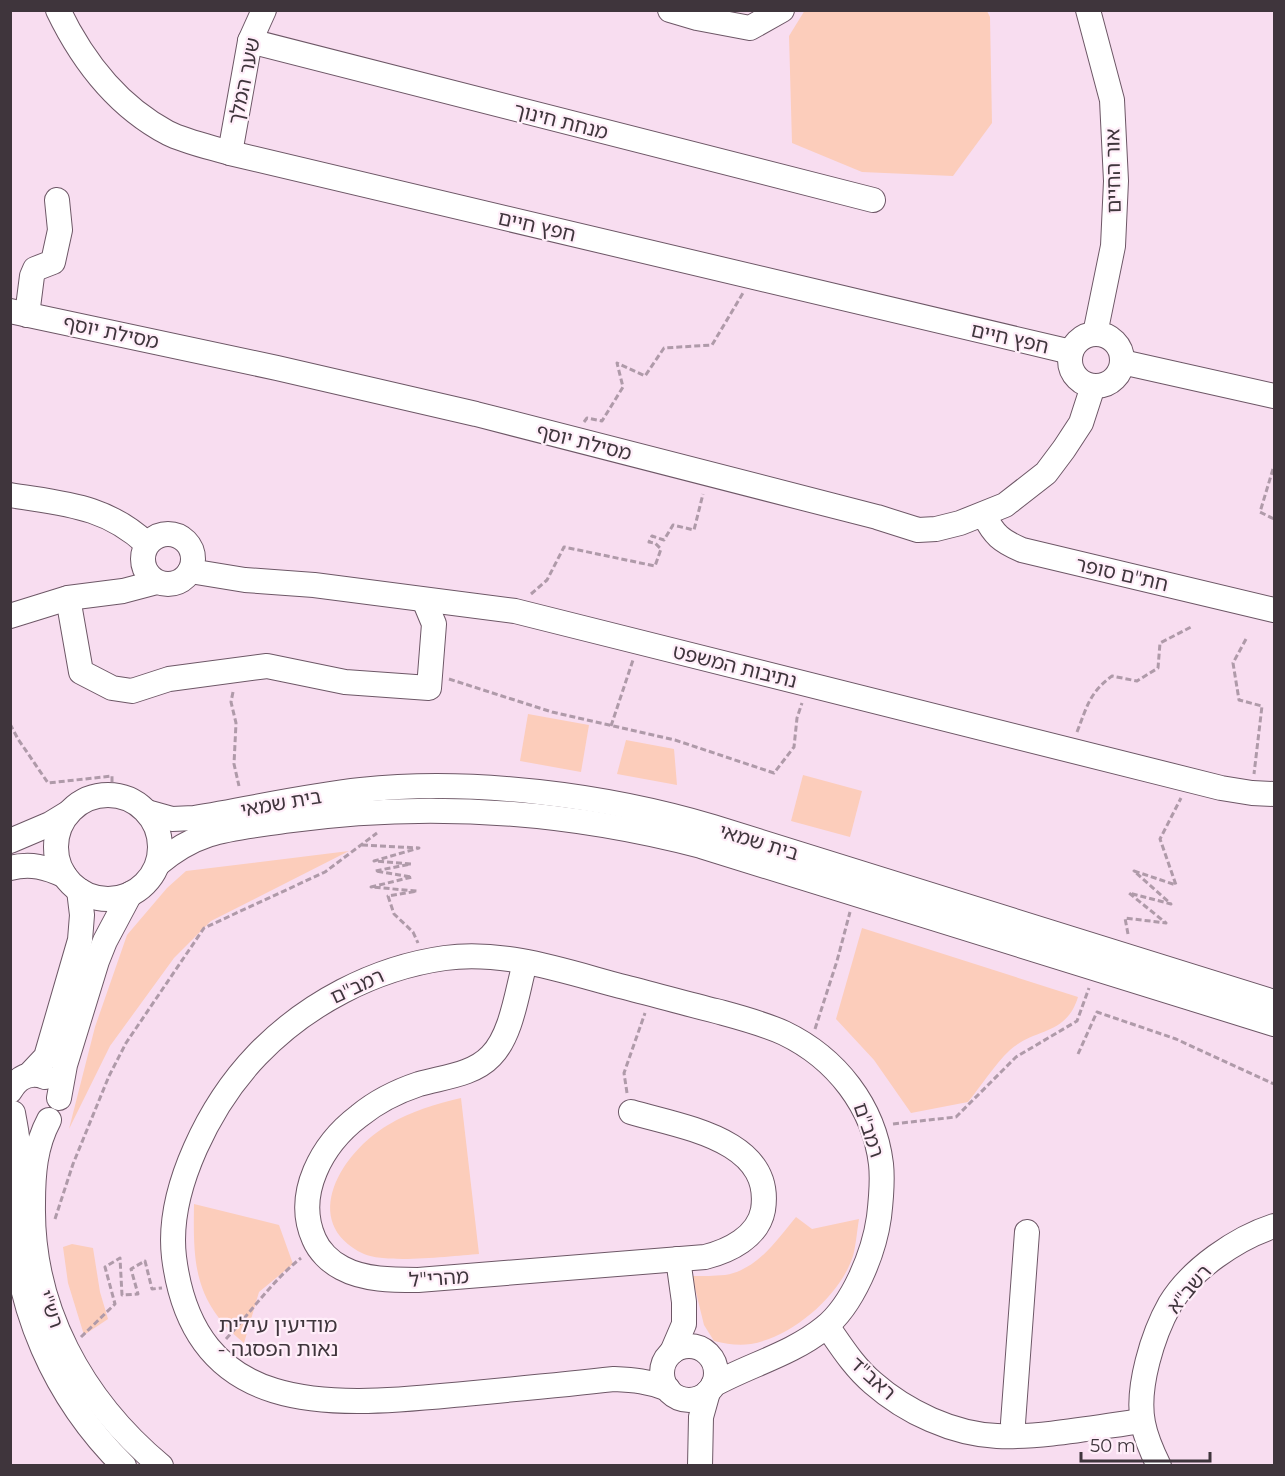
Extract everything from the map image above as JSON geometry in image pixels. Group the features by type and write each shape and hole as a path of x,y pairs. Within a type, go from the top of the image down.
{"street":[{"name":"חפץ חיים","path":"58,10 84,58 112,93 169,134 230,153 1071,352"},
{"name":"שער המלך","path":"230,153 250,41 264,10"},
{"path":"670,10 697,18 750,28 782,10"},
{"name":"אור החיים","path":"1088,10 1112,100 1116,181 1113,246 1095,333"},
{"name":"מנחת חינוך","path":"250,41 873,200"},
{"path":"19,313 35,269 53,261 60,230 57,200"},
{"name":"מסילת יוסף","path":"19,313 277,368 575,440 918,530 936,529 984,515 1005,505 1046,472 1081,423 1093,386"},
{"path":"1095,333 1104,335 1118,345 1122,353 1122,362 1116,377 1110,383 1102,386 1084,383 1072,370 1070,361 1071,352 1080,339 1095,333"},
{"path":"1122,362 1275,396"},
{"path":"10,495 77,506 114,519 132,530 147,544"},
{"name":"חת\"ם סופר","path":"984,515 991,529 1002,541 1022,550 1275,610"},
{"path":"10,616 68,598 123,591 157,582 174,584 182,580 190,571 194,557 187,541 179,536 170,533 161,534 147,544 143,561 145,570 157,582"},
{"name":"נתיבות המשפט","path":"190,571 245,580 314,585 515,611 1190,780 1263,794"},
{"path":"68,598 81,672 112,688 132,692 169,679 267,666 345,681 429,688 434,624 424,600"},
{"name":"בית שמאי","path":"230,821 361,790 431,786 512,790 609,801 704,824 1275,1002"},
{"path":"10,841 50,824 91,797 112,795 132,800 147,812 159,832 161,848 158,864 151,878 139,890 109,900 93,897 50,869 35,865 10,868"},
{"name":"בית שמאי","path":"230,821 401,810 459,810 613,826 728,854 1275,1024"},
{"path":"147,812 172,819 230,821"},
{"path":"14,1094 46,1057 80,940 82,915 72,883 60,867 56,852 56,838 68,813"},
{"path":"158,864 185,844 230,821"},
{"name":"רש\"י","path":"130,894 97,961 54,1109 41,1134 33,1187 34,1247 45,1295 70,1357 84,1382 113,1421 161,1466"},
{"name":"רמב\"ם","path":"614,1379 384,1402 336,1402 272,1391 240,1375 213,1354 194,1326 182,1299 172,1241 176,1209 184,1178 198,1143 235,1081 256,1056 312,1009 348,988 391,970 425,962 446,958 493,956 750,1020 782,1032 808,1047 837,1070 855,1092 872,1127 881,1163 882,1192 877,1230 865,1267 852,1292 827,1326 799,1344 758,1363"},
{"name":"מהרי\"ל","path":"525,963 508,1025 501,1044 490,1058 458,1074 418,1084 375,1104 357,1116 335,1141 314,1173 307,1193 306,1211 309,1227 317,1246 329,1260 343,1269 392,1280 418,1280 705,1257 734,1247 747,1236 762,1215 764,1199 759,1174 752,1163 743,1154 715,1137 631,1112"},
{"path":"38,1074 53,1082 54,1109 34,1124 26,1123 14,1094 38,1074"},
{"name":"רש\"י","path":"14,1094 18,1149 13,1207 24,1295 42,1347 62,1388 83,1421 124,1466"},
{"name":"רשב\"א","path":"1142,1415 1142,1396 1147,1366 1156,1337 1171,1303 1195,1274 1225,1250 1256,1232 1275,1226"},
{"path":"1013,1423 1027,1232"},
{"path":"678,1259 689,1320 715,1368 711,1388 700,1417 700,1466"},
{"path":"684,1302 684,1324 662,1367 662,1376 683,1417 688,1466"},
{"name":"ראב\"ד","path":"827,1326 850,1359 873,1383 913,1410 957,1429 996,1436 1028,1435 1142,1415"},
{"name":"ראב\"ד","path":"827,1326 911,1394 962,1417 989,1423 1013,1423 1118,1409 1142,1415"},
{"path":"614,1379 643,1368 680,1347 688,1346 698,1347 707,1354 731,1362 758,1363"},
{"path":"614,1379 653,1382 685,1400 694,1400 711,1388 758,1363"},
{"path":"1142,1415 1150,1448 1159,1466"}],"path":[{"path":"575,440 587,418 602,421 622,387 617,363 645,376 664,348 712,345 753,277"},
{"path":"1273,468 1260,512 1275,519"},
{"path":"547,580 564,546 655,566 661,549 655,543 649,542 652,536 664,540 673,525 694,530 708,474"},
{"path":"1070,750 1097,687 1112,676 1137,681 1158,668 1160,644 1192,626"},
{"path":"1246,639 1233,663 1239,700 1262,706 1263,794"},
{"path":"611,726 639,642"},
{"path":"237,669 231,702 236,723 234,764 239,786"},
{"path":"429,688 446,678 552,712 675,740 774,773 795,747 797,718 808,684"},
{"path":"10,724 48,783 112,776 112,795"},
{"path":"1133,958 1125,918 1166,923 1129,893 1171,904 1134,871 1176,885 1160,839 1190,780"},
{"path":"54,1224 73,1164 109,1076 126,1043 204,928 325,872 381,830"},
{"path":"360,845 419,848 374,861 411,864 375,871 412,877 371,887 417,891 388,896 394,914 414,932 425,962"},
{"path":"808,1047 837,961 851,910"},
{"path":"872,1127 956,1117 1016,1057 1077,1021 1090,983"},
{"path":"631,1112 624,1073 651,994"},
{"path":"1078,1054 1097,1012 1176,1040 1275,1084"},
{"path":"213,1354 254,1308 280,1274 317,1246"},
{"path":"78,1340 115,1304 105,1267 120,1258 122,1295 138,1293 130,1269 146,1261 152,1289 179,1286"}],"shaded area":[{"path":"805,10 987,11 990,17 992,123 953,176 862,172 792,143 789,36"},
{"path":"528,714 589,725 581,772 520,761"},
{"path":"626,740 674,749 677,785 617,774"},
{"path":"803,775 862,791 850,837 791,821"},
{"path":"349,851 211,921 174,958 110,1046 69,1129 95,1027 127,935 167,888 186,871"},
{"path":"862,928 1078,997 1073,1010 1058,1025 1010,1050 968,1102 911,1113 874,1060 836,1019"},
{"path":"461,1098 479,1254 420,1258 374,1257 364,1254 344,1240 333,1224 330,1206 334,1187 343,1169 356,1152 371,1137 397,1120 424,1108"},
{"path":"194,1204 279,1225 293,1264 259,1292 244,1343 227,1328 215,1312 200,1281 194,1245"},
{"path":"796,1217 812,1229 859,1219 853,1256 847,1271 826,1300 798,1324 782,1333 767,1340 746,1345 714,1341 704,1325 692,1276 725,1275 747,1267 757,1261 774,1244"},
{"path":"72,1244 93,1248 100,1292 108,1319 84,1335 68,1283 63,1247"}],"district":[{"name":"מודיעין עילית - נאות הפסגה","path":"278,1336"}]}
